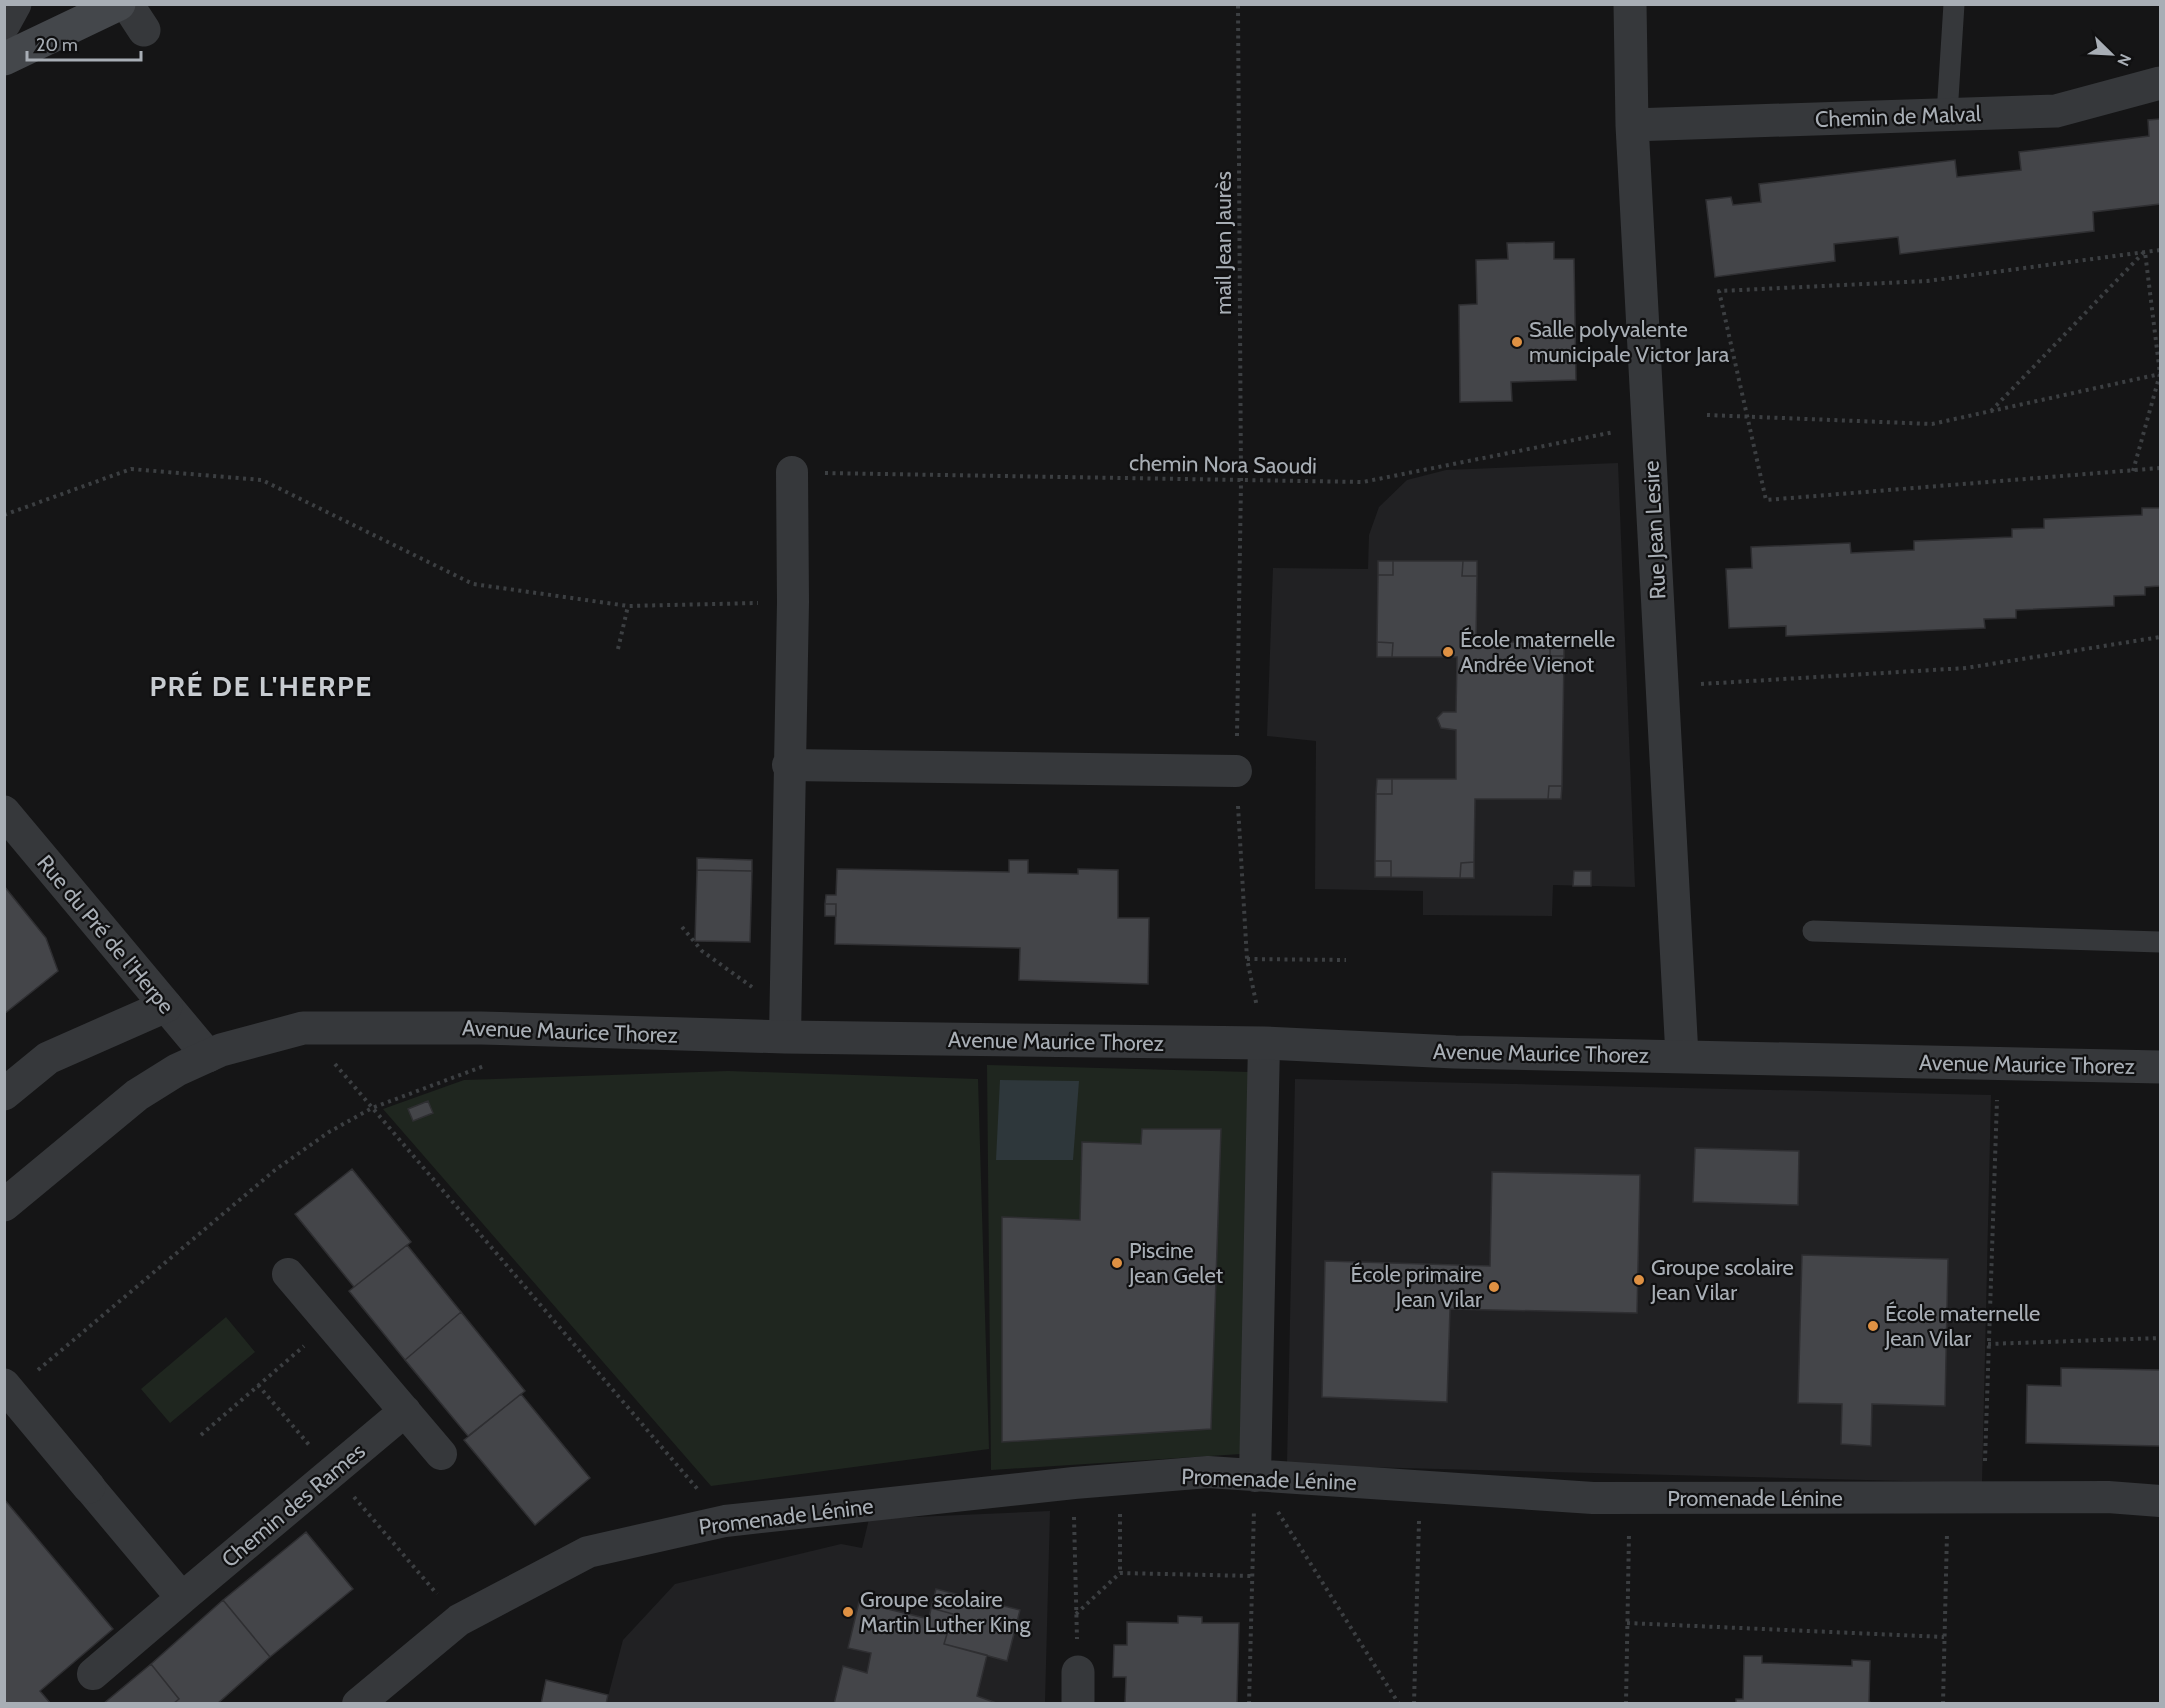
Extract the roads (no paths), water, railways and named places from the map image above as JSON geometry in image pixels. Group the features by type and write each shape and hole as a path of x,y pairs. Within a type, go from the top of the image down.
{"main road":[{"path":"4,59 119,4"}],"street":[{"path":"4,24 15,4"},
{"name":"Rue Jean Lesire","path":"1630,4 1632,125 1682,1056"},
{"name":"Chemin de Malval","path":"1632,125 2056,111 2160,82"},
{"path":"785,1024 788,765 793,602 792,472"},
{"path":"788,765 1236,771"},
{"name":"Rue du Pré de l'Herpe","path":"4,812 208,1056"},
{"path":"4,1094 48,1058 166,1006"},
{"name":"Avenue Maurice Thorez","path":"4,1205 137,1095 177,1070 208,1056 303,1028 785,1024 1455,1052 2160,1067"},
{"path":"1255,1476 1264,1043"},
{"path":"288,1274 441,1454"},
{"path":"4,1385 182,1599"},
{"name":"Chemin des Rames","path":"93,1674 405,1411"},
{"name":"Promenade Lénine","path":"358,1704 459,1620 588,1552 725,1521 1074,1483 1208,1472 1593,1498 2108,1497 2160,1501"}],"lane":[{"path":"1947,114 1954,4"},
{"path":"1813,931 2160,942"}],"place":[{"name":"Salle polyvalente municipale Victor Jara","path":"1517,342"},
{"name":"École maternelle Andrée Vienot","path":"1448,652"},
{"name":"Piscine Jean Gelet","path":"1117,1263"},
{"name":"Groupe scolaire Jean Vilar","path":"1639,1280"},
{"name":"École primaire Jean Vilar","path":"1494,1287"},
{"name":"École maternelle Jean Vilar","path":"1873,1326"},
{"name":"Groupe scolaire Martin Luther King","path":"848,1612"}],"district":[{"name":"PRÉ DE L'HERPE","path":"261,686"}]}
